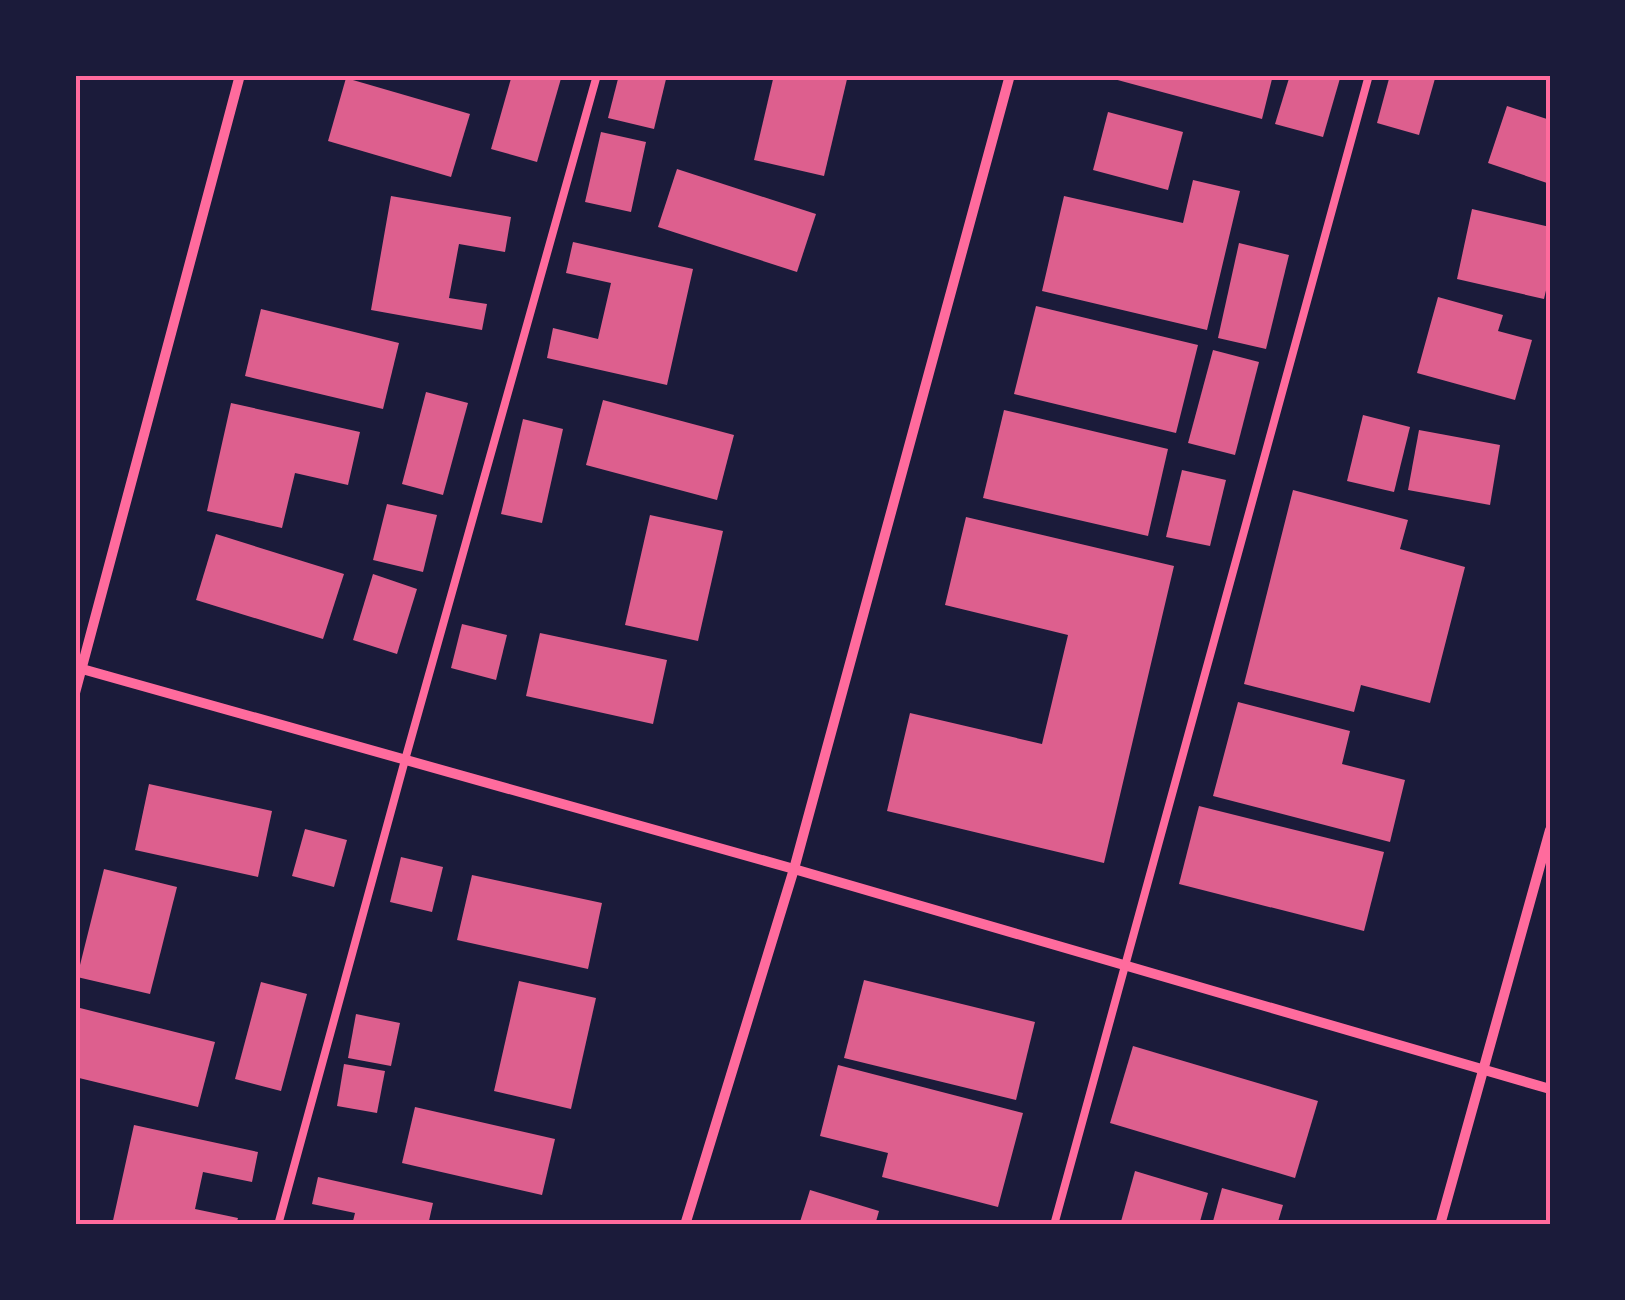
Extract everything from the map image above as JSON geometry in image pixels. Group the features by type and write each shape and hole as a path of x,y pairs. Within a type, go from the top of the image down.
{"street":[{"path":"75,693 78,668 240,75"},
{"path":"686,1225 794,869 1010,75"},
{"path":"78,668 794,869 1550,1089"},
{"path":"1440,1225 1550,830"}],"lane":[{"path":"278,1225 597,75"},
{"path":"1054,1225 1370,75"}],"building":[{"path":"512,75 562,75 537,162 491,149"},
{"path":"619,75 667,75 654,129 608,118"},
{"path":"774,75 848,75 824,176 754,160"},
{"path":"1099,75 1273,75 1262,119"},
{"path":"1290,75 1341,75 1323,137 1275,124"},
{"path":"1390,75 1436,75 1419,135 1377,123"},
{"path":"346,78 470,114 451,177 328,141"},
{"path":"1507,106 1550,120 1550,184 1488,163"},
{"path":"1108,112 1183,132 1168,190 1093,170"},
{"path":"601,132 646,142 631,212 585,202"},
{"path":"677,169 816,214 797,272 658,227"},
{"path":"1193,180 1240,191 1207,330 1042,291 1064,196 1183,223"},
{"path":"391,196 511,217 505,252 459,244 449,298 487,304 482,330 371,310"},
{"path":"1472,209 1550,227 1550,273 1544,299 1457,279"},
{"path":"573,242 693,269 667,385 547,358 553,328 598,339 611,283 566,273"},
{"path":"1239,243 1289,255 1266,349 1218,338"},
{"path":"1438,297 1503,315 1498,331 1532,340 1515,400 1417,373"},
{"path":"1036,306 1198,345 1176,433 1014,394"},
{"path":"261,309 399,343 383,409 245,376"},
{"path":"1213,350 1259,362 1235,455 1188,443"},
{"path":"426,392 468,403 443,495 402,484"},
{"path":"603,400 734,435 717,500 586,465"},
{"path":"231,403 360,432 348,485 295,473 282,528 207,511"},
{"path":"1004,410 1168,449 1148,536 983,498"},
{"path":"1363,415 1410,427 1394,492 1347,481"},
{"path":"523,419 563,429 542,523 501,514"},
{"path":"1419,430 1500,445 1490,505 1408,490"},
{"path":"1182,470 1226,480 1210,546 1166,537"},
{"path":"1293,490 1408,520 1400,549 1465,567 1430,703 1361,685 1354,712 1244,684"},
{"path":"387,504 437,515 423,572 373,560"},
{"path":"650,515 723,531 698,641 625,625"},
{"path":"966,517 1174,566 1104,863 887,811 910,713 1042,744 1068,635 945,605"},
{"path":"216,534 344,574 323,639 196,600"},
{"path":"373,574 417,589 397,654 353,640"},
{"path":"462,624 507,635 496,680 451,668"},
{"path":"540,633 667,660 653,724 526,696"},
{"path":"1238,702 1350,731 1342,764 1405,780 1390,842 1213,796"},
{"path":"149,784 272,811 258,877 135,850"},
{"path":"1199,806 1384,852 1364,931 1179,884"},
{"path":"305,829 347,840 334,887 292,876"},
{"path":"401,857 443,867 432,912 390,902"},
{"path":"104,869 177,887 150,994 77,977"},
{"path":"472,875 602,903 588,969 457,940"},
{"path":"864,980 1035,1022 1016,1100 844,1058"},
{"path":"519,981 596,998 571,1109 494,1091"},
{"path":"261,982 307,994 281,1091 235,1079"},
{"path":"80,1008 215,1042 198,1107 75,1077 75,1027"},
{"path":"356,1014 400,1023 391,1066 348,1058"},
{"path":"1133,1046 1318,1101 1295,1178 1110,1123"},
{"path":"344,1064 385,1071 377,1113 337,1106"},
{"path":"838,1065 1023,1113 998,1207 882,1177 888,1153 820,1136"},
{"path":"415,1107 555,1139 542,1195 402,1163"},
{"path":"134,1125 258,1152 252,1182 203,1172 195,1209 238,1218 236,1225 112,1225"},
{"path":"1135,1171 1208,1193 1199,1225 1120,1225"},
{"path":"318,1177 433,1203 428,1225 352,1225 355,1213 312,1204"},
{"path":"1222,1188 1283,1205 1277,1225 1212,1225"},
{"path":"810,1190 879,1211 875,1225 799,1225"}]}
